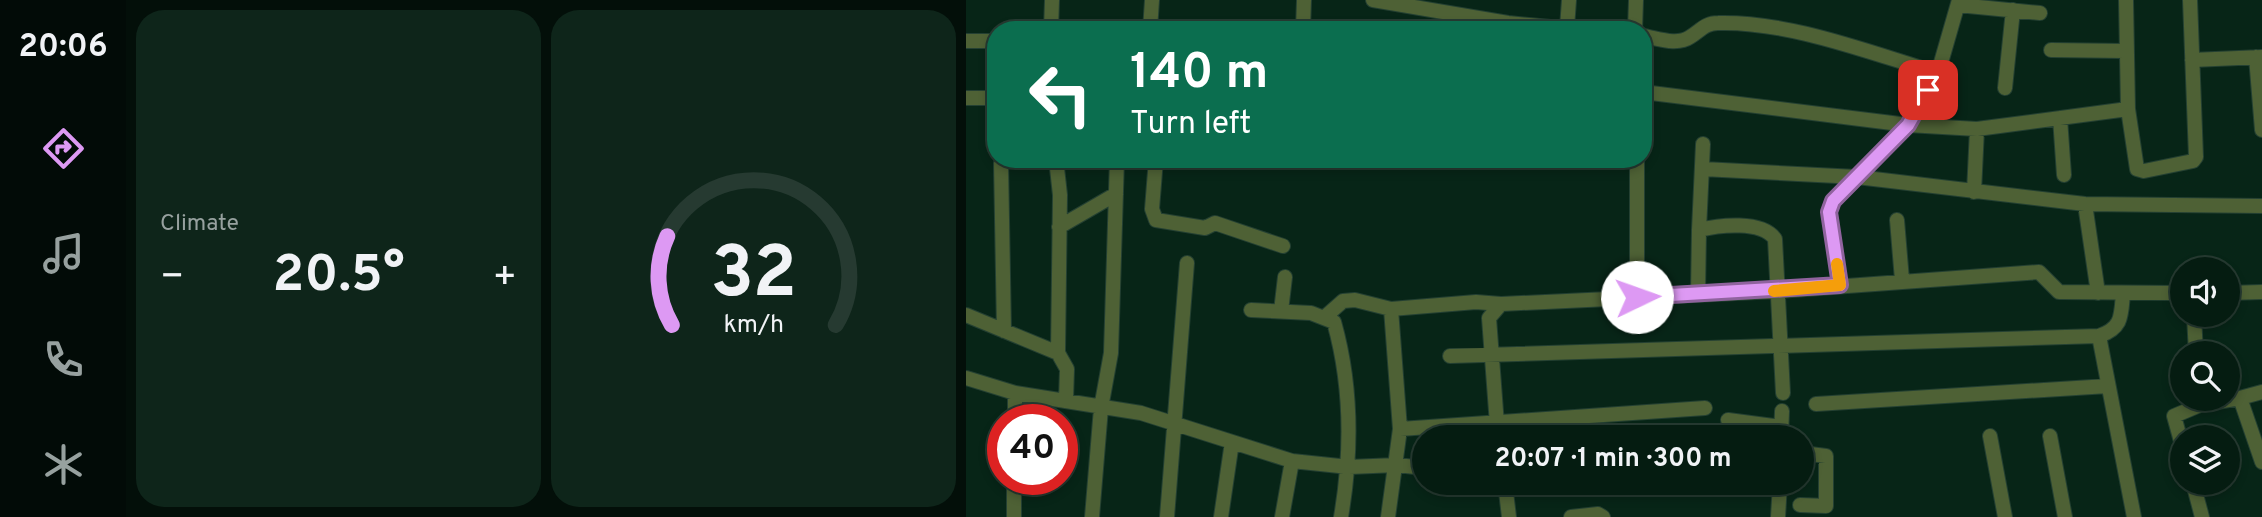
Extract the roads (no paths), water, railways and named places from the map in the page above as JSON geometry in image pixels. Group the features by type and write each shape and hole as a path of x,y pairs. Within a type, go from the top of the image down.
{"street":[{"path":"1051,21 1052,0"},
{"path":"1151,21 1152,0"},
{"path":"1303,21 1304,0"},
{"path":"1373,0 1496,21"},
{"path":"1568,21 1569,0"},
{"path":"1635,21 1636,0"},
{"path":"2126,0 2124,51 2128,109 2137,169 2144,171 2193,161 2196,157 2190,0"},
{"path":"1840,285 1829,212 1833,201 1908,125 1938,72 1959,2 2040,13"},
{"path":"2005,88 2012,10"},
{"path":"1652,37 1676,41 1689,38 1701,28 1715,22 1754,25 1820,38 1938,72"},
{"path":"966,41 987,41"},
{"path":"2051,50 2124,51"},
{"path":"2192,60 2259,57 2262,130"},
{"path":"1652,93 1908,125 1978,129 2128,109"},
{"path":"966,98 987,98"},
{"path":"2060,118 2064,175"},
{"path":"1974,192 1978,129"},
{"path":"1698,294 1703,145"},
{"path":"1001,168 1004,331"},
{"path":"1057,168 1060,195 1058,353 1066,369 1066,400"},
{"path":"1092,517 1101,408 1111,353 1117,168"},
{"path":"1155,168 1152,209 1156,220 1205,228 1214,223 1283,246"},
{"path":"1637,168 1637,297"},
{"path":"1703,169 1857,177 2085,204 2262,206"},
{"path":"1059,227 1116,194"},
{"path":"2085,204 2098,293"},
{"path":"1898,220 1902,280"},
{"path":"1699,230 1735,227 1766,229 1775,239 1783,393"},
{"path":"1167,517 1177,424 1187,263"},
{"path":"1326,316 1343,302 1356,300 1391,309 1476,302 1501,304 1779,290 2039,272 2059,292 2170,293"},
{"path":"1281,311 1285,277"},
{"path":"2240,293 2262,292"},
{"path":"1450,356 2099,336 2114,331 2120,323 2123,293"},
{"path":"1497,425 1489,318 1501,304"},
{"path":"1388,517 1400,429 1391,309"},
{"path":"1251,310 1326,316 1334,322 1350,426 1349,467 1340,517"},
{"path":"966,315 1058,353"},
{"path":"2099,336 2134,517"},
{"path":"966,378 1015,393 1141,413 1292,461 1349,467 1412,467"},
{"path":"1816,404 2108,386"},
{"path":"2262,392 2240,398 2262,462"},
{"path":"1015,393 1015,404"},
{"path":"1400,429 1705,408"},
{"path":"1782,411 1782,425"},
{"path":"2176,425 2174,416 2183,411"},
{"path":"1728,420 1750,425"},
{"path":"1990,436 2005,517"},
{"path":"2050,436 2065,517"},
{"path":"1221,517 1232,442"},
{"path":"1800,505 1826,506 1826,456 1814,454"},
{"path":"1282,517 1292,461"},
{"path":"1014,495 1014,517"},
{"path":"1506,495 1508,517"},
{"path":"1778,517 1779,495"},
{"path":"2196,495 2202,517"},
{"path":"1571,517 1598,514 1603,517"}]}
